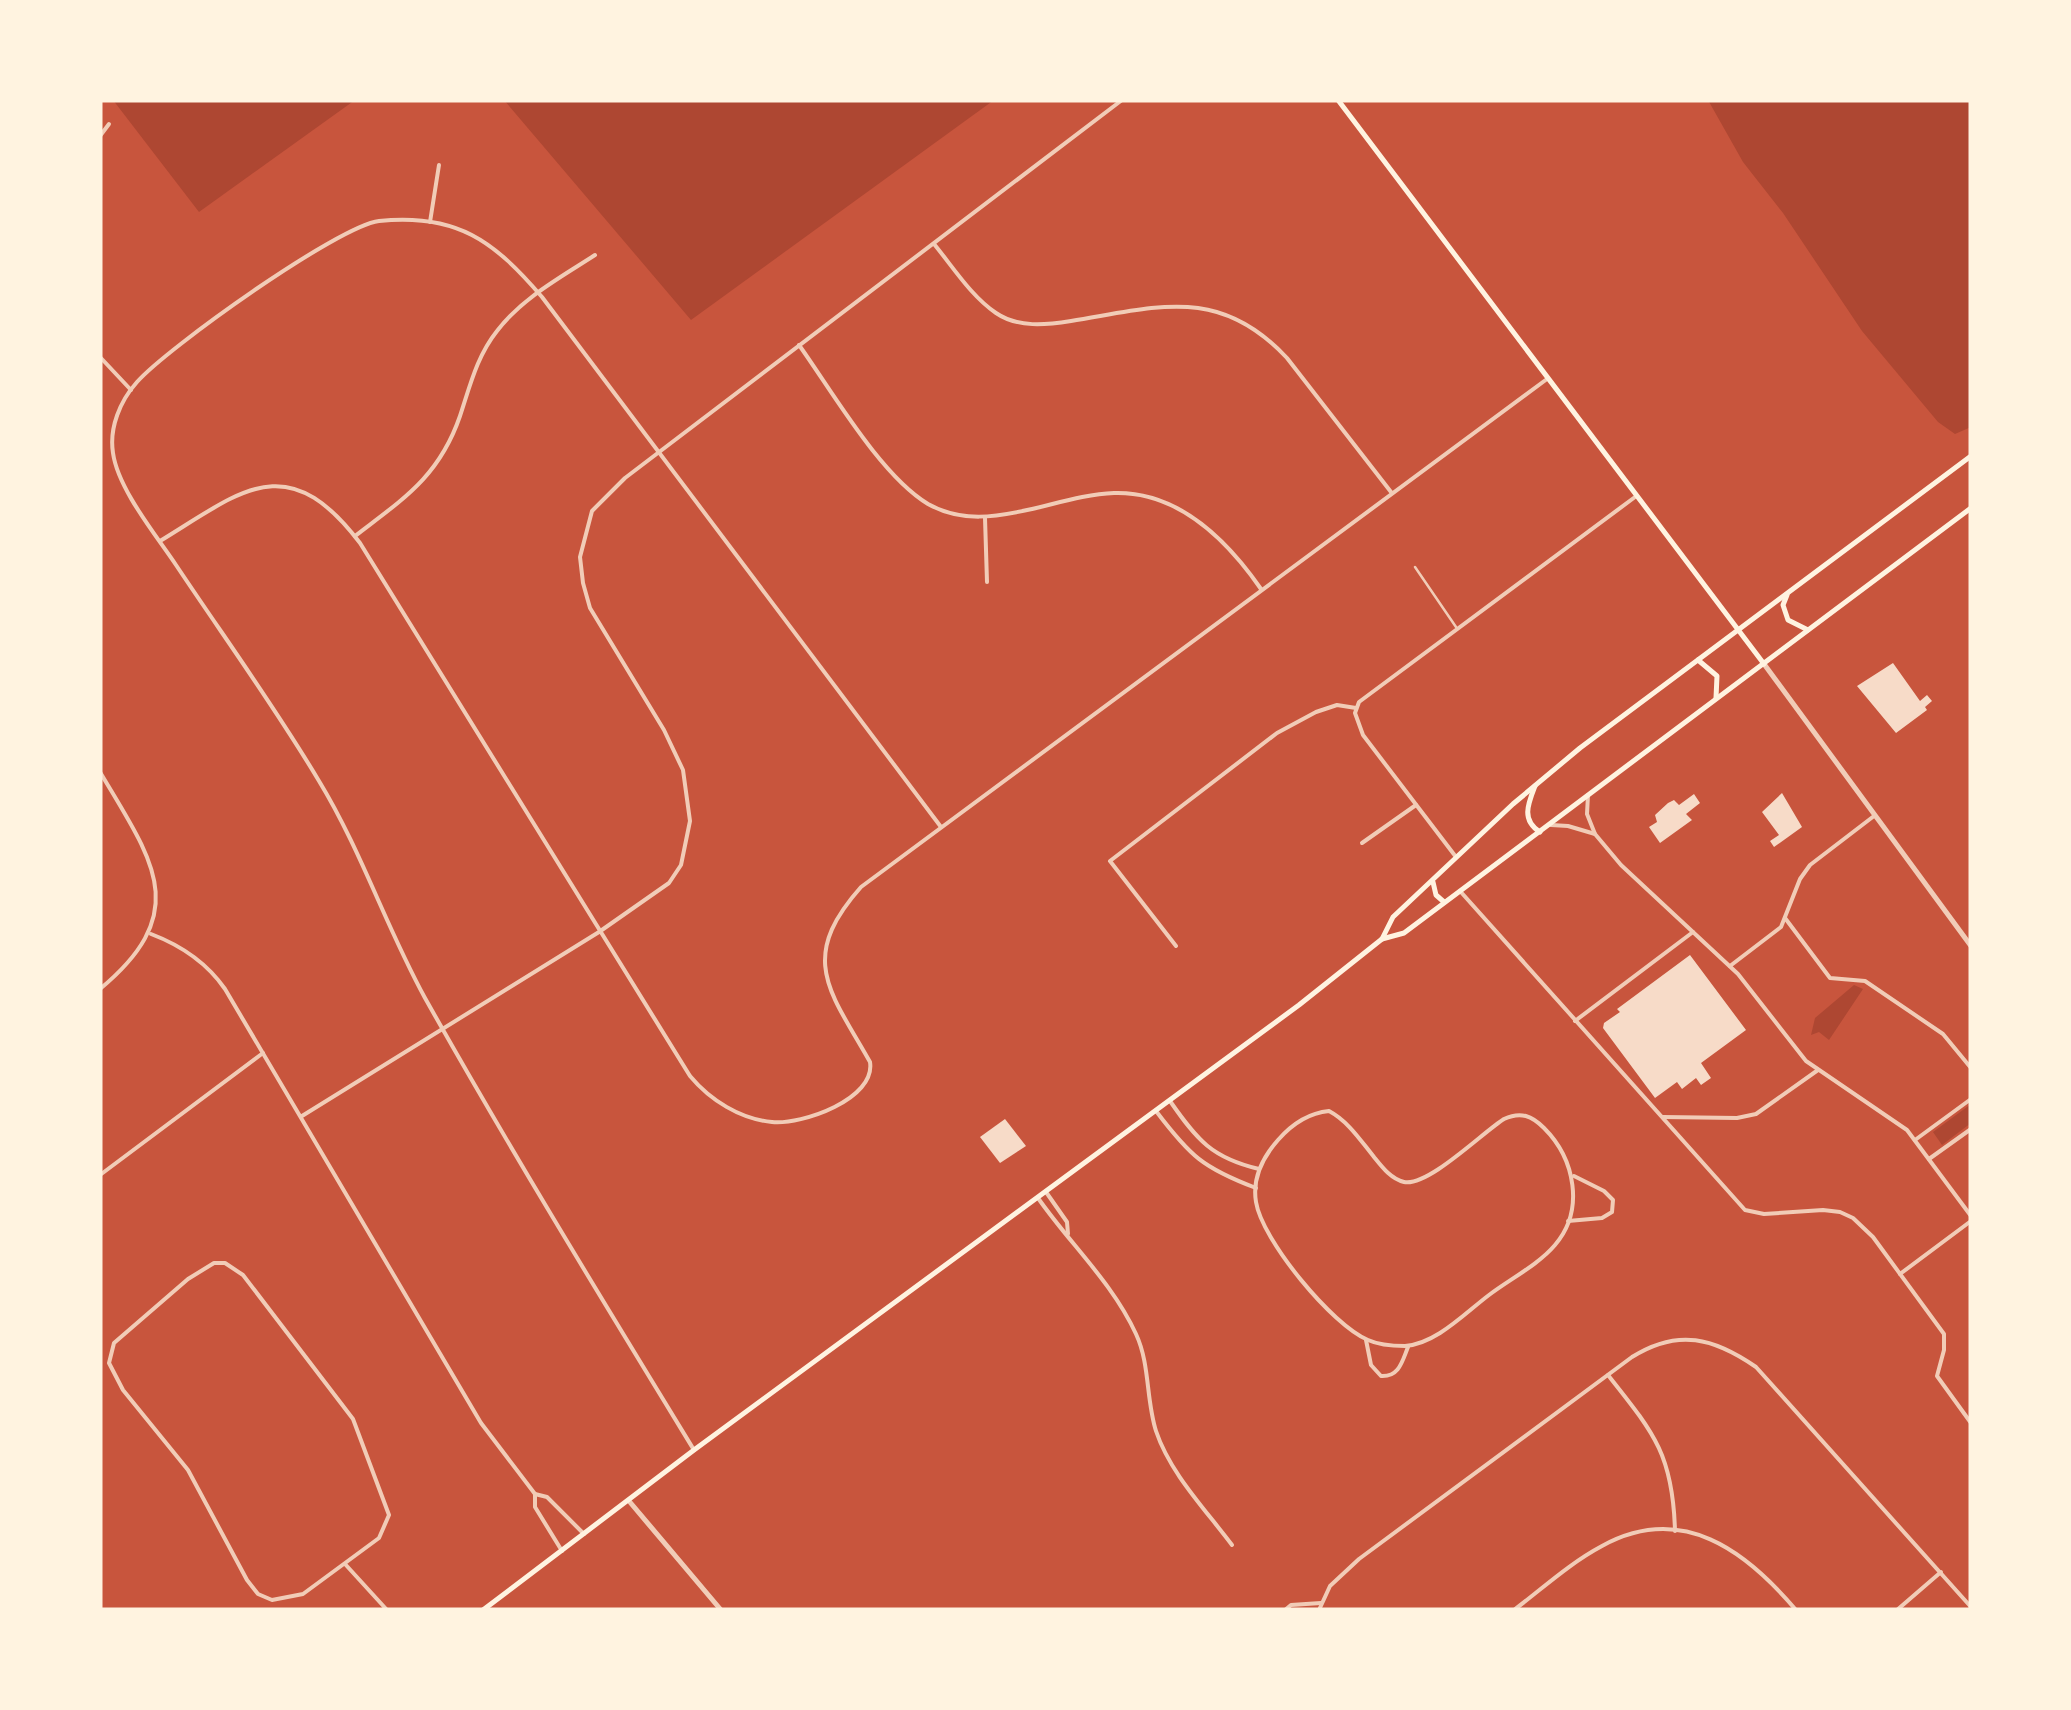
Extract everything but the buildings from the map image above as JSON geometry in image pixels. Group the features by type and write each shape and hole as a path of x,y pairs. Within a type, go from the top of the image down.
{"main road":[{"path":"1338,100 1764,664"},
{"path":"1382,939 1393,917 1536,784 1971,456"},
{"path":"483,1610 1170,1101 1382,939 1404,933 1460,892 1971,508"},
{"path":"1788,592 1786,616 1792,624 1808,630"},
{"path":"1698,660 1717,676 1715,700"},
{"path":"1536,784 1527,816 1540,832"},
{"path":"1433,879 1436,895 1445,902"}],"street":[{"path":"302,1116 599,932 669,883 681,865 689,836 683,770 664,730 590,608 580,558 592,511 625,478 1122,100"},
{"path":"100,136 109,124"},
{"path":"430,222 439,165"},
{"path":"694,1450 423,994 334,806 138,509 113,458 115,420 131,390 165,355 332,239 377,221 430,222 462,230 489,243 538,292 940,827"},
{"path":"934,244 975,294 997,314 1015,322 1044,326 1162,305 1204,309 1240,321 1268,338 1287,358 1391,492"},
{"path":"355,536 425,480 448,442 466,391 499,327 538,292 595,255"},
{"path":"799,345 898,480 926,502 962,516 985,518 1114,493 1161,501 1199,520 1242,562 1261,588"},
{"path":"100,357 131,390"},
{"path":"160,541 247,490 276,484 290,486 317,500 342,520 690,1076 702,1091 737,1113 774,1122 807,1119 852,1096 866,1084 872,1071 828,990 827,942 838,913 861,886 1547,379"},
{"path":"1456,857 1362,735 1354,713 1356,708 1370,691 1635,497"},
{"path":"985,518 987,582"},
{"path":"1764,664 1971,946"},
{"path":"1176,946 1110,860 1277,733 1337,705 1356,708"},
{"path":"100,772 156,881 151,934 122,970 100,989"},
{"path":"1588,794 1588,814 1595,834 1628,872 1730,966 1798,1053 1907,1130 1971,1218 1900,1274"},
{"path":"1362,843 1416,805"},
{"path":"1730,966 1776,932 1810,865 1874,816"},
{"path":"1548,826 1568,826 1595,834"},
{"path":"1460,892 1745,1210 1758,1214 1823,1210 1847,1214 1864,1226 1944,1334 1937,1376 1971,1423"},
{"path":"1784,918 1830,978 1865,982 1943,1034 1971,1068"},
{"path":"1575,1021 1693,932"},
{"path":"151,934 182,949 216,976 481,1422 535,1494 535,1507 562,1551"},
{"path":"100,1176 263,1053"},
{"path":"1661,1117 1713,1119 1756,1114 1818,1070"},
{"path":"1915,1140 1971,1099"},
{"path":"1170,1101 1190,1131 1210,1150 1235,1164 1259,1169"},
{"path":"1156,1111 1202,1164 1256,1188"},
{"path":"1330,1112 1346,1123 1388,1174 1404,1182 1415,1182 1493,1126 1518,1114 1532,1117 1552,1136 1572,1175 1573,1206 1564,1232 1545,1254 1457,1320 1409,1346 1366,1340 1343,1325 1269,1240 1255,1198 1259,1169 1283,1134 1309,1115 1330,1112"},
{"path":"1929,1159 1971,1129"},
{"path":"1568,1221 1602,1218 1612,1212 1613,1200 1604,1190 1572,1175"},
{"path":"1046,1192 1067,1222 1068,1234"},
{"path":"1038,1198 1102,1277 1138,1338 1154,1426 1165,1455 1232,1544"},
{"path":"214,1263 236,1268 353,1419 389,1514 385,1530 344,1564 303,1594 272,1600 258,1594 188,1470 122,1390 112,1372 114,1343 188,1279 214,1263"},
{"path":"1319,1610 1330,1586 1359,1559 1644,1349 1669,1340 1696,1338 1756,1367 1971,1608"},
{"path":"1366,1340 1370,1365 1381,1376 1391,1376 1398,1370 1409,1346"},
{"path":"1608,1375 1652,1434 1668,1464 1674,1488 1675,1531"},
{"path":"535,1494 547,1497 584,1534"},
{"path":"629,1501 721,1610"},
{"path":"1514,1610 1605,1544 1652,1530 1675,1531 1723,1544 1750,1560 1796,1610"},
{"path":"344,1564 386,1610"},
{"path":"1897,1610 1941,1572"},
{"path":"1286,1610 1291,1605 1321,1603"}],"lane":[{"path":"1416,567 1457,628"}],"shaded area":[{"path":"113,100 355,100 199,212"},
{"path":"504,100 994,100 691,320"},
{"path":"1708,100 1971,100 1971,427 1955,434 1938,422 1862,331 1783,213 1743,162"},
{"path":"1854,985 1863,989 1829,1040 1819,1032 1811,1035 1815,1018"},
{"path":"1971,1104 1971,1123 1942,1145 1933,1132"}]}
